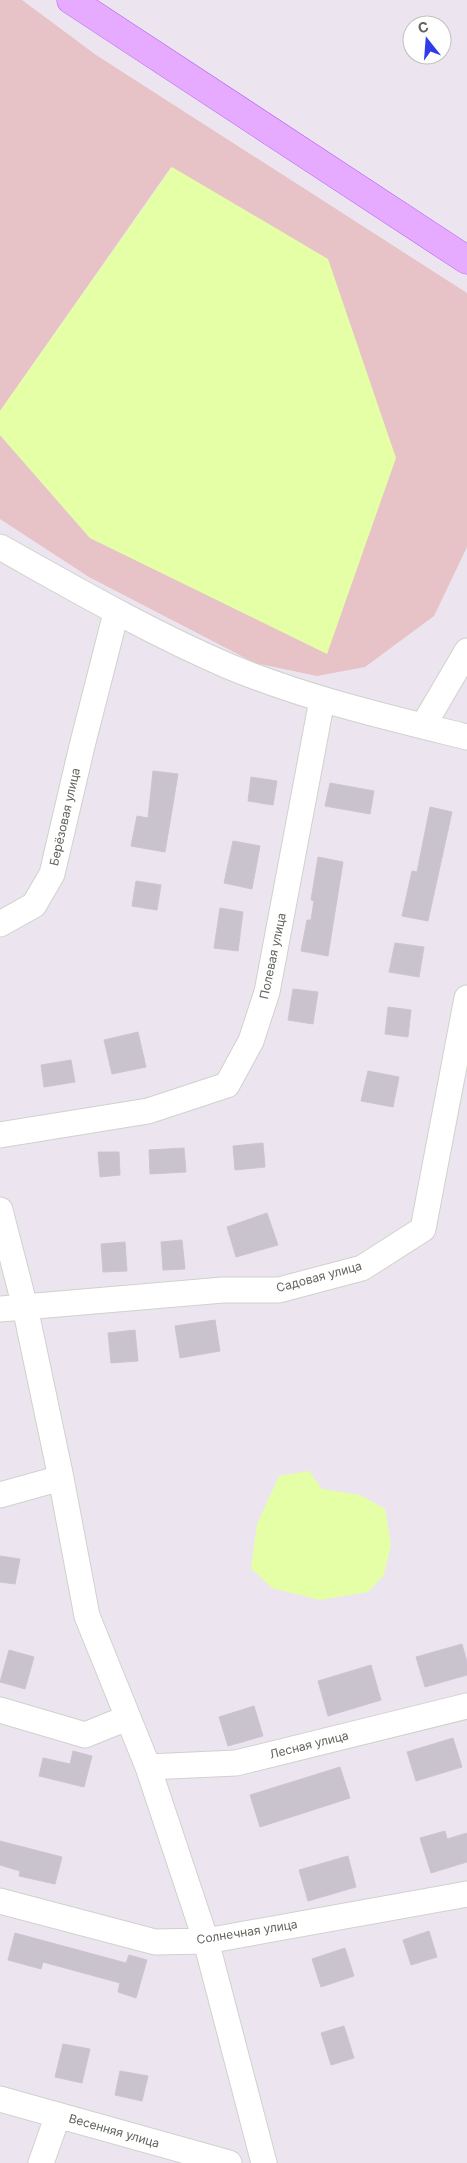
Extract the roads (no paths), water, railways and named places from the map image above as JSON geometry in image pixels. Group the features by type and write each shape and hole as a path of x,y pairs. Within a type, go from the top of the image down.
{"main road":[{"path":"71,0 467,260"}],"street":[{"path":"0,547 116,613 228,666 322,700 467,737"},
{"name":"Берёзовая улица","path":"0,924 34,905 52,874 116,613"},
{"path":"423,726 467,651"},
{"name":"Полевая улица","path":"0,1135 148,1111 227,1085 251,1041 267,992 322,700"},
{"name":"Садовая улица","path":"0,1308 223,1290 279,1290 362,1268 423,1229 467,998"},
{"path":"0,1210 25,1307 61,1478 87,1616 148,1767 206,1941 264,2163"},
{"path":"0,1494 61,1478"},
{"name":"Лесная улица","path":"148,1767 236,1763 467,1706"},
{"path":"0,1710 85,1735 127,1718"},
{"name":"Солнечная улица","path":"0,1901 155,1942 206,1941 467,1894"},
{"name":"Весенняя улица","path":"0,2099 229,2163"},
{"path":"42,2163 58,2115"}]}
